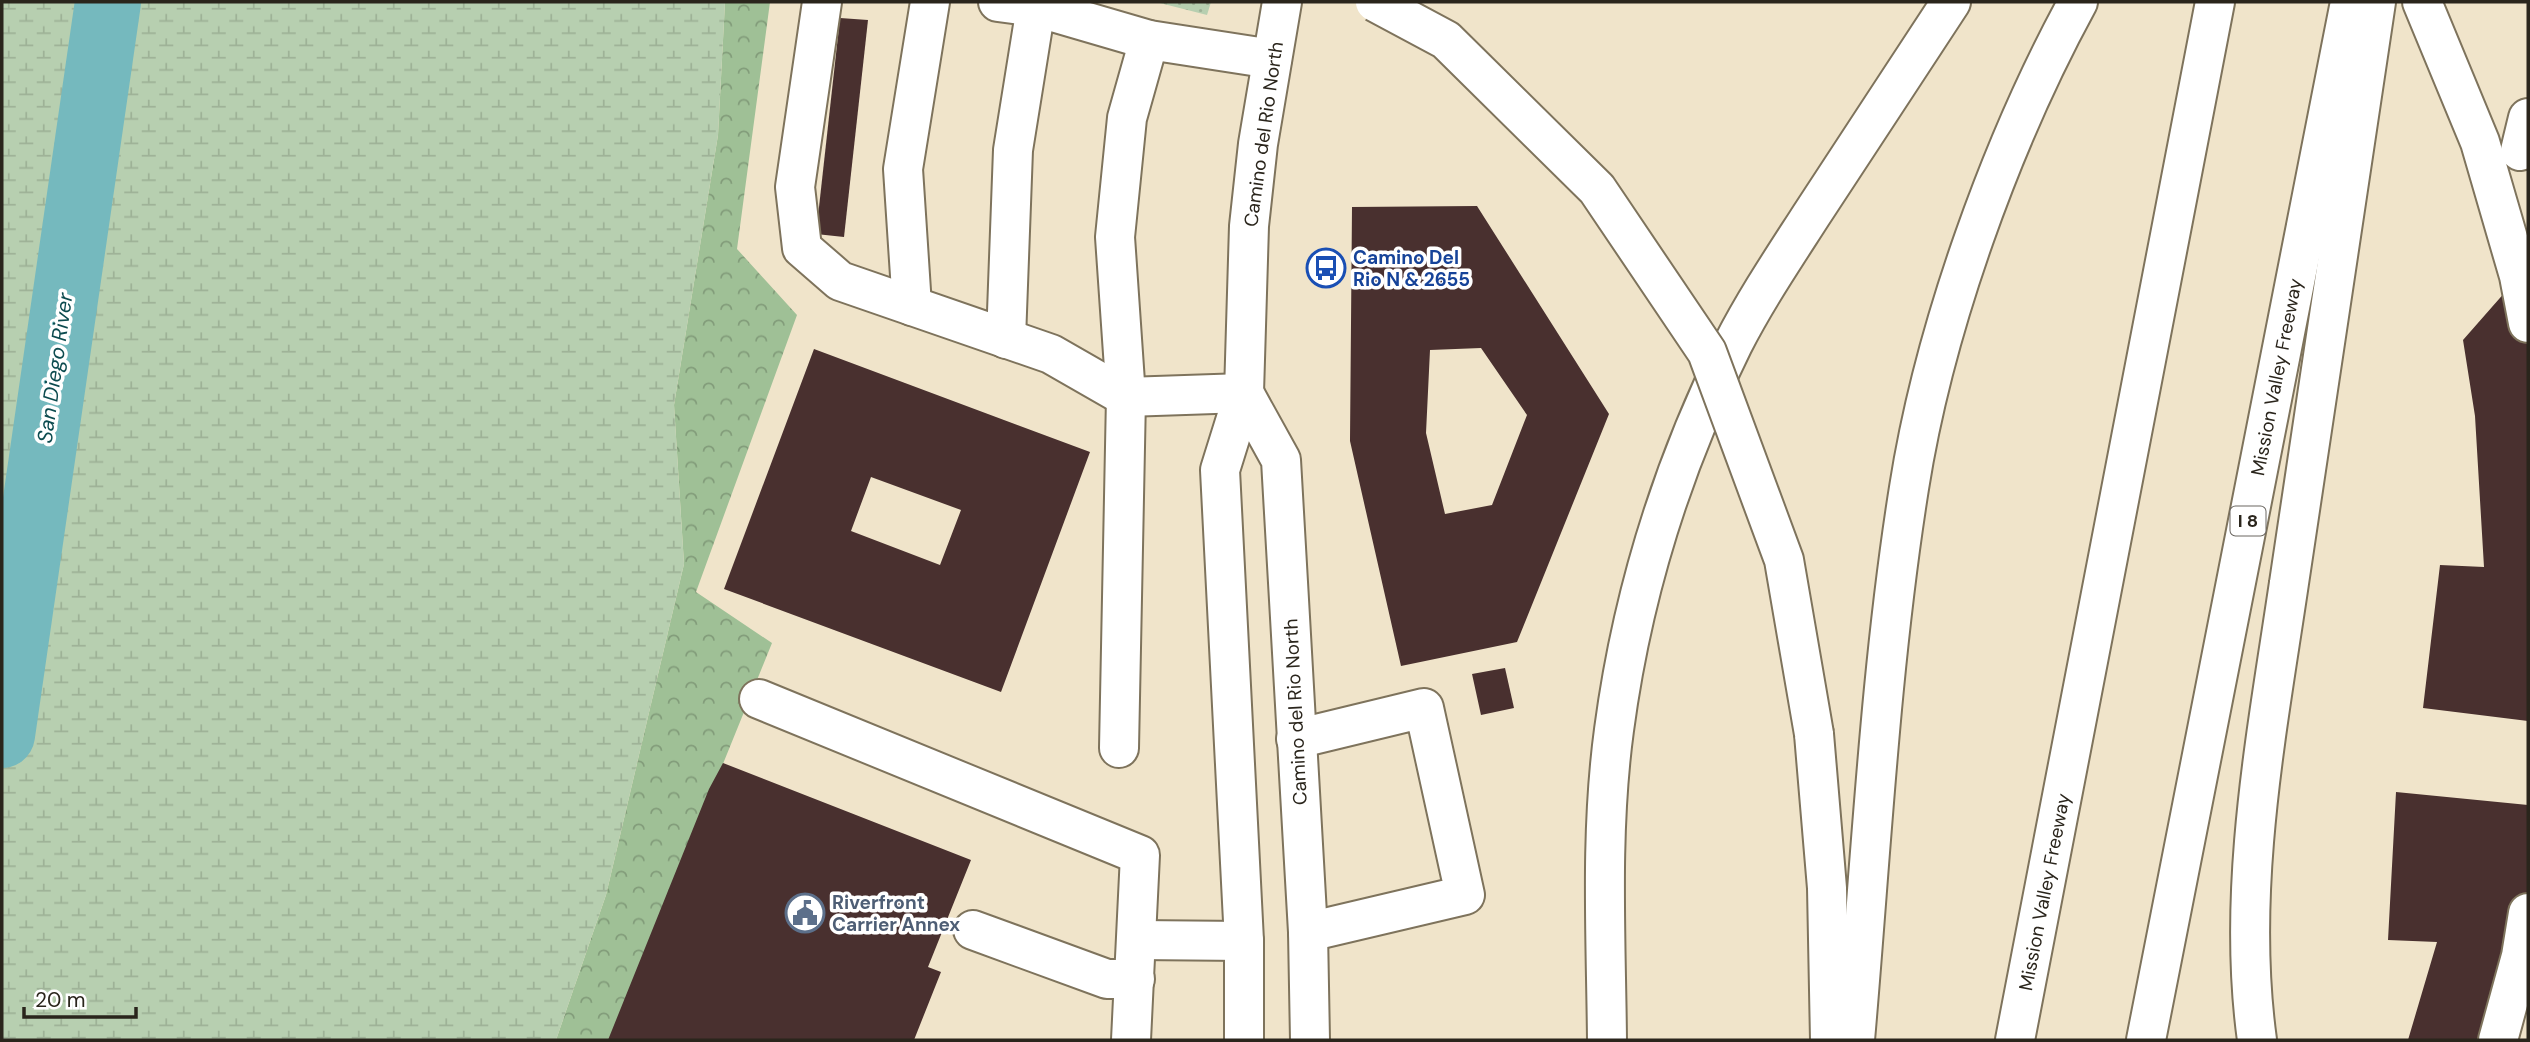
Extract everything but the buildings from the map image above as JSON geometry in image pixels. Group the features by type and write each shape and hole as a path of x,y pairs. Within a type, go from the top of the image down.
{"main road":[{"path":"822,2 795,187 802,248 839,281 1051,354 1126,397 1244,393"},
{"path":"912,306 903,169 930,2"},
{"path":"998,2 1036,7 1149,40 1272,58"},
{"name":"Camino del Rio North","path":"1244,1040 1244,941 1220,470 1244,393 1249,226 1282,2"},
{"path":"1375,2 1446,40 1597,189 1707,352 1784,560 1814,734 1827,888 1830,1040"},
{"path":"1607,1040 1605,875 1613,733 1638,592 1659,524 1688,442 1734,342 1785,256 1951,2"},
{"path":"1855,1040 1884,714 1909,486 1941,354 1986,206 2025,112 2078,2"},
{"name":"Mission Valley Freeway","path":"2015,1040 2215,2"},
{"name":"Mission Valley Freeway","path":"2146,1040 2350,2"},
{"path":"2258,1040 2251,937 2254,845 2276,677 2376,2"},
{"path":"2422,2 2480,142 2519,276 2528,323"},
{"path":"1006,339 1013,149 1036,7"},
{"path":"1119,748 1126,397 1115,237 1127,118 1149,40"},
{"name":"Camino del Rio North","path":"1244,393 1281,460 1308,932 1310,1040"},
{"path":"760,699 1140,855 1138,940 1131,1040"},
{"path":"1296,739 1424,708 1465,895 1308,932"},
{"path":"2498,1040 2521,956 2528,913"},
{"path":"973,930 1107,979 1135,979"},
{"path":"1138,940 1244,941"}],"green space":[{"path":"2,2 725,2 718,135 674,405 684,564 606,895 556,1040 2,1040"},
{"path":"725,2 770,2 737,249 797,315 696,592 772,643 611,1040 556,1040 606,895 684,564 674,405 718,135"},
{"path":"1156,2 1211,2 1207,15"}],"waterway":[{"name":"San Diego River","path":"2,735 108,2"}],"place":[{"name":"Camino Del Rio N & 2655","path":"1326,268"},
{"name":"Riverfront Carrier Annex","path":"805,913"}]}
